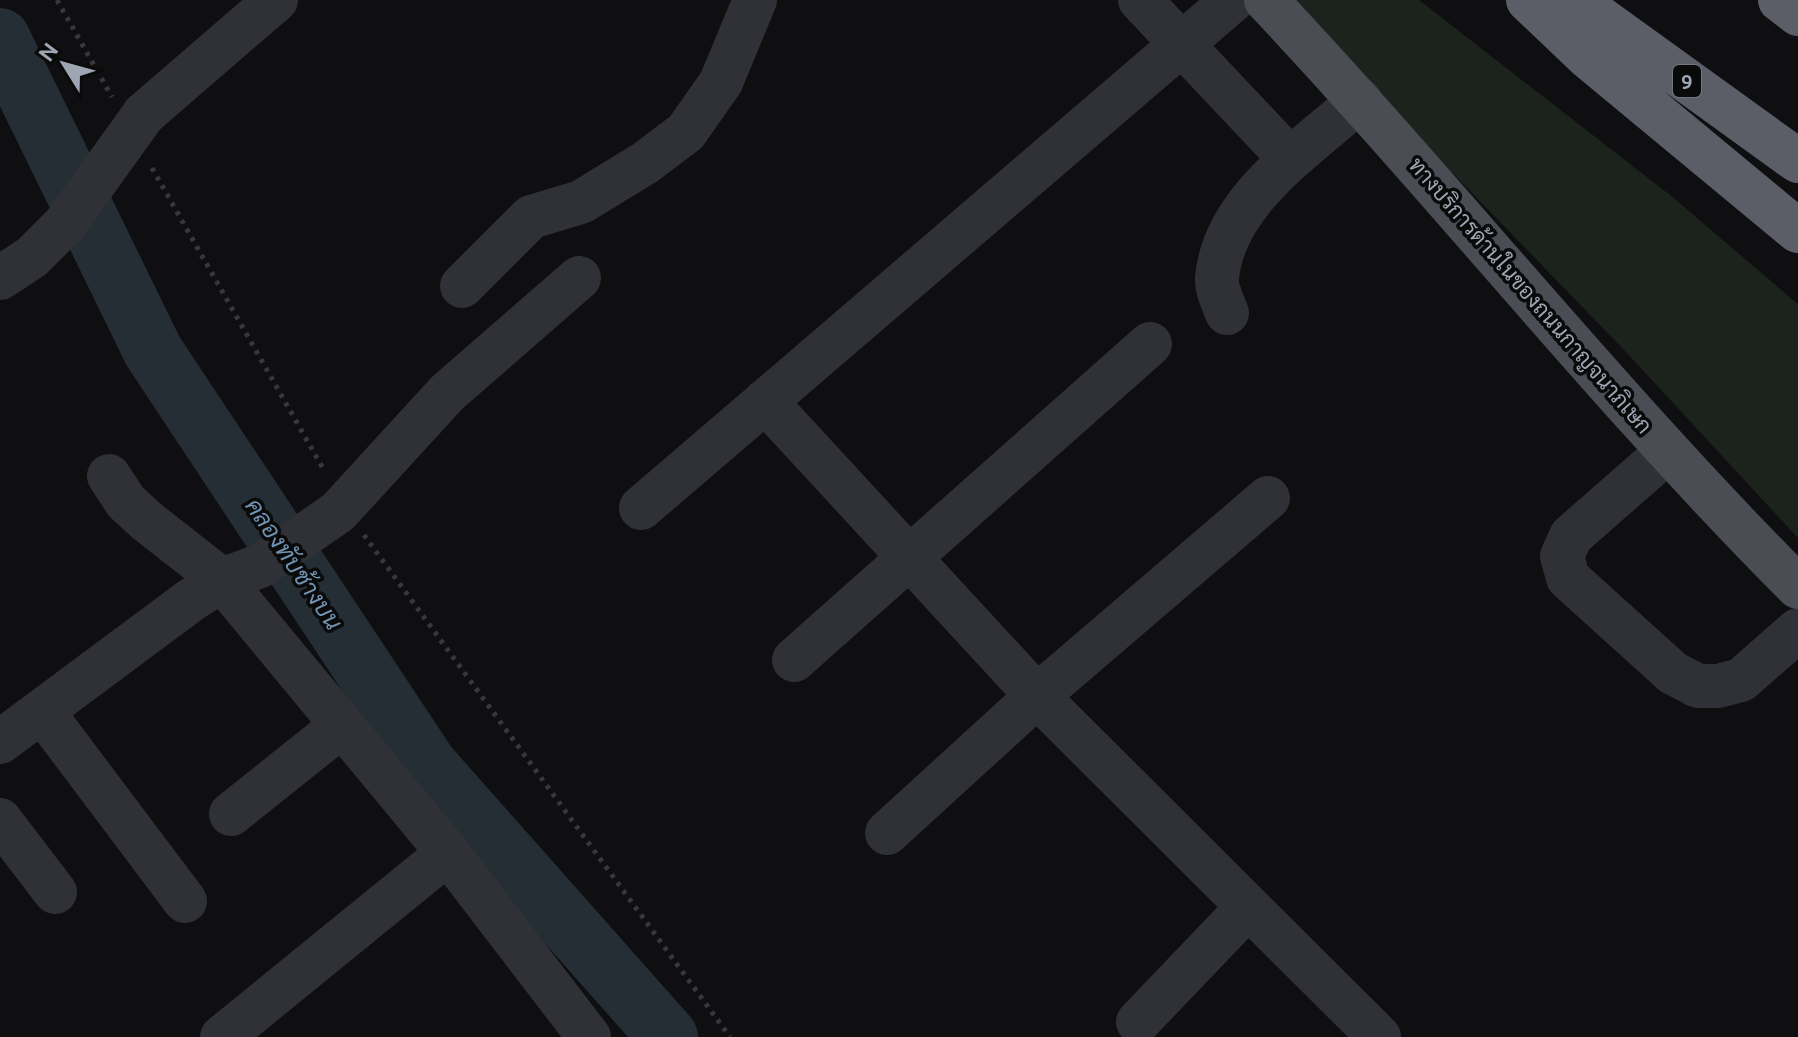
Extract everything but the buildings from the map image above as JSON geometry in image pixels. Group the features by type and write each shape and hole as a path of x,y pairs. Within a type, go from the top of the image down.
{"highway":[{"path":"1528,0 1588,57 1798,231"},
{"name":"9","path":"1575,0 1798,161"},
{"path":"1780,0 1798,14"}],"main road":[{"name":"ทางบริการด้านในของถนนกาญจนาภิเษก","path":"1266,0 1360,100 1668,451 1798,587"}],"street":[{"path":"0,278 32,257 65,224 144,114 276,0"},
{"path":"462,286 531,217 581,202 645,163 686,132 721,82 755,0"},
{"path":"1140,0 1276,144"},
{"path":"641,508 1233,0"},
{"path":"1227,313 1217,281 1223,246 1233,225 1257,192 1360,100"},
{"path":"0,742 241,573 338,512 447,393 579,278"},
{"path":"794,660 1150,344"},
{"path":"765,401 1037,696 1379,1037"},
{"path":"1668,451 1571,536 1562,556 1568,578 1673,673 1698,686 1718,686 1741,680 1798,630"},
{"path":"109,476 126,502 148,522 241,573 340,727 448,853 589,1037"},
{"path":"887,833 1037,696 1268,498"},
{"path":"42,711 185,901"},
{"path":"231,814 340,727"},
{"path":"0,820 55,892"},
{"path":"222,1037 448,853"},
{"path":"1138,1022 1248,907"}],"shaded area":[{"path":"1285,0 1419,0 1670,195 1798,304 1798,538 1625,351"}],"waterway":[{"name":"คลองทับช้างบน","path":"0,38 153,351 428,766 668,1037"}]}
